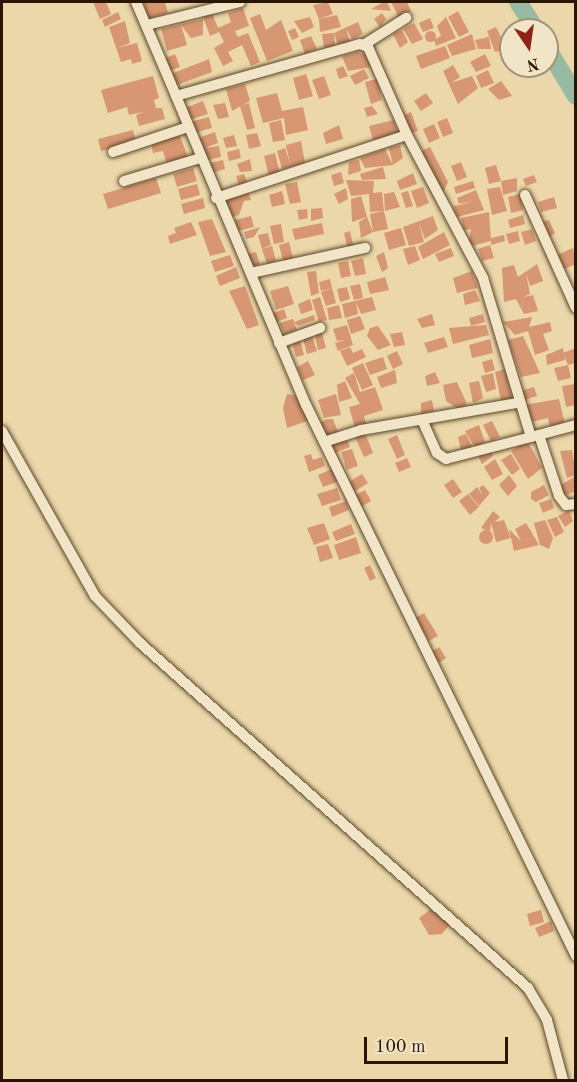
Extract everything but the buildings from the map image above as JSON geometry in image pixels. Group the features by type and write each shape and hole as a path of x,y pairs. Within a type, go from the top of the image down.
{"street":[{"path":"136,2 216,198 324,442 576,956"},
{"path":"147,25 240,2"},
{"path":"176,96 365,44 406,18"},
{"path":"365,44 406,135 483,278 499,319 518,404 535,436 559,496 566,505 576,504"},
{"path":"112,152 188,127"},
{"path":"216,198 406,135"},
{"path":"124,181 200,158"},
{"path":"525,195 576,308"},
{"path":"251,273 365,248"},
{"path":"279,343 320,328"},
{"path":"324,442 361,430 423,422 518,404"},
{"path":"423,422 437,453 446,459 576,425"},
{"path":"2,431 95,596 140,643 528,988 547,1020 563,1080"}],"waterway":[{"path":"518,2 528,18"},
{"path":"559,68 576,96"}]}
